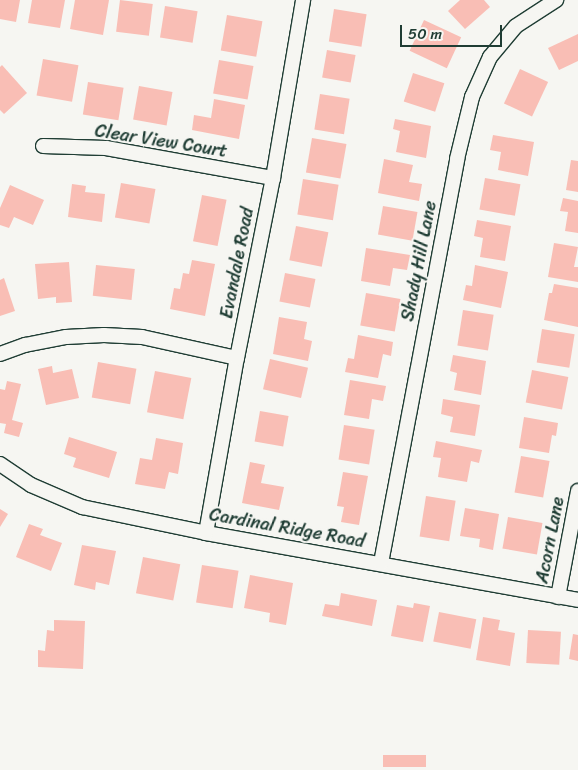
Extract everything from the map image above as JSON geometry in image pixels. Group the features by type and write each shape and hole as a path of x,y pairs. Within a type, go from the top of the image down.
{"street":[{"name":"Evandale Road","path":"206,533 237,358 273,178 303,0"},
{"name":"Shady Hill Lane","path":"381,563 457,159 472,97 490,57 516,26 556,0"},
{"name":"Clear View Court","path":"43,146 106,148 273,178"},
{"path":"0,354 25,345 66,337 104,335 142,337 237,358"},
{"name":"Cardinal Ridge Road","path":"0,464 31,485 82,507 206,533 578,600"},
{"name":"Acorn Lane","path":"558,597 578,491"}],"building":[{"path":"0,0 20,0 16,22 0,19"},
{"path":"32,0 65,0 60,28 28,23"},
{"path":"75,0 109,0 103,35 70,29"},
{"path":"120,0 153,4 149,36 116,32"},
{"path":"460,0 484,0 490,7 465,29 448,11"},
{"path":"165,6 198,11 193,43 160,38"},
{"path":"334,9 367,14 361,47 329,42"},
{"path":"227,15 262,21 256,57 221,50"},
{"path":"424,20 461,37 447,68 410,51"},
{"path":"578,34 578,61 559,70 548,48"},
{"path":"327,50 356,55 351,83 322,78"},
{"path":"43,59 78,65 72,102 37,95"},
{"path":"219,60 253,66 248,100 213,93"},
{"path":"2,65 27,93 4,114 0,110 0,67"},
{"path":"520,69 548,82 532,117 504,103"},
{"path":"413,73 444,83 435,112 404,102"},
{"path":"88,82 124,88 118,120 83,115"},
{"path":"139,86 172,92 167,125 133,119"},
{"path":"320,94 350,99 344,134 314,130"},
{"path":"214,99 245,105 239,139 192,130 194,115 211,118"},
{"path":"395,119 431,126 426,158 396,152 400,131 393,129"},
{"path":"493,135 534,142 528,176 498,170 501,152 490,150"},
{"path":"312,138 346,144 340,179 306,172"},
{"path":"384,159 413,165 409,182 422,184 419,201 378,193"},
{"path":"571,160 578,161 578,192 566,190"},
{"path":"485,178 520,184 515,216 479,210"},
{"path":"303,179 339,185 333,220 297,215"},
{"path":"121,183 155,189 149,224 115,217"},
{"path":"72,184 86,186 85,192 105,194 102,222 68,217"},
{"path":"10,185 44,200 33,225 14,217 9,228 0,225 0,208"},
{"path":"202,195 227,200 218,246 193,241"},
{"path":"563,198 578,201 578,233 565,231 568,212 560,211"},
{"path":"383,206 417,212 412,241 378,235"},
{"path":"477,220 511,226 505,261 480,257 483,238 474,236"},
{"path":"296,226 328,232 322,267 289,260"},
{"path":"554,243 578,247 574,267 578,267 578,282 548,277"},
{"path":"366,248 410,255 407,270 393,268 390,286 361,281"},
{"path":"192,260 215,264 205,316 170,309 174,288 180,289 183,273 189,274"},
{"path":"69,262 72,302 56,303 56,297 38,299 35,264"},
{"path":"96,265 135,269 132,300 93,296"},
{"path":"475,265 508,272 501,308 463,300 466,285 472,286"},
{"path":"285,273 315,279 310,307 279,301"},
{"path":"4,278 15,311 0,316 0,280"},
{"path":"554,284 578,288 578,327 544,320 549,293 552,293"},
{"path":"366,293 400,299 395,332 360,325"},
{"path":"463,310 494,315 488,350 457,346"},
{"path":"279,317 307,322 304,339 312,341 308,361 273,354"},
{"path":"542,329 575,334 569,368 537,363"},
{"path":"358,335 393,342 391,356 383,354 378,378 345,372 348,358 354,359"},
{"path":"453,355 486,361 481,395 454,390 457,373 450,371"},
{"path":"270,359 308,368 301,398 263,389"},
{"path":"98,362 136,369 130,404 92,397"},
{"path":"52,366 53,373 72,369 79,398 46,405 38,369"},
{"path":"532,370 568,377 562,409 526,402"},
{"path":"155,371 191,378 183,419 147,412"},
{"path":"350,380 386,386 383,401 372,399 369,419 344,415"},
{"path":"7,381 21,384 12,420 23,423 19,437 4,433 6,424 0,423 0,389 5,390"},
{"path":"443,399 480,405 475,436 450,432 453,417 441,414"},
{"path":"260,411 289,416 283,447 255,442"},
{"path":"524,417 558,423 556,436 552,435 549,453 519,448"},
{"path":"344,425 375,430 369,464 339,460"},
{"path":"69,437 117,452 109,478 73,467 76,458 64,454"},
{"path":"156,438 183,443 178,474 169,472 165,489 135,484 140,458 152,460"},
{"path":"436,441 482,450 479,463 471,461 467,482 438,477 441,458 433,457"},
{"path":"521,456 550,461 543,497 515,492"},
{"path":"250,462 265,465 261,483 284,487 279,510 242,503"},
{"path":"343,472 368,476 359,525 341,522 344,507 337,506"},
{"path":"426,496 456,501 449,541 420,536"},
{"path":"465,508 499,514 493,550 479,547 480,539 460,536"},
{"path":"0,509 8,514 0,527"},
{"path":"508,517 542,523 537,555 502,549"},
{"path":"29,524 43,529 40,535 62,543 51,571 16,557"},
{"path":"82,545 116,551 109,585 96,582 95,590 74,585"},
{"path":"143,557 180,564 173,601 136,593"},
{"path":"202,565 239,571 233,608 196,603"},
{"path":"250,575 293,583 286,625 269,622 270,613 244,608"},
{"path":"341,593 377,600 372,626 322,616 325,604 339,606"},
{"path":"414,603 430,606 423,642 391,636 397,605 413,608"},
{"path":"439,612 476,619 471,649 433,641"},
{"path":"483,617 500,620 498,630 515,633 510,666 476,660"},
{"path":"54,620 85,621 83,669 38,667 38,650 45,651 47,630 54,631"},
{"path":"528,630 561,632 559,665 526,663"},
{"path":"573,634 578,635 578,661 569,659"},
{"path":"383,755 426,755 426,767 383,767"}]}
